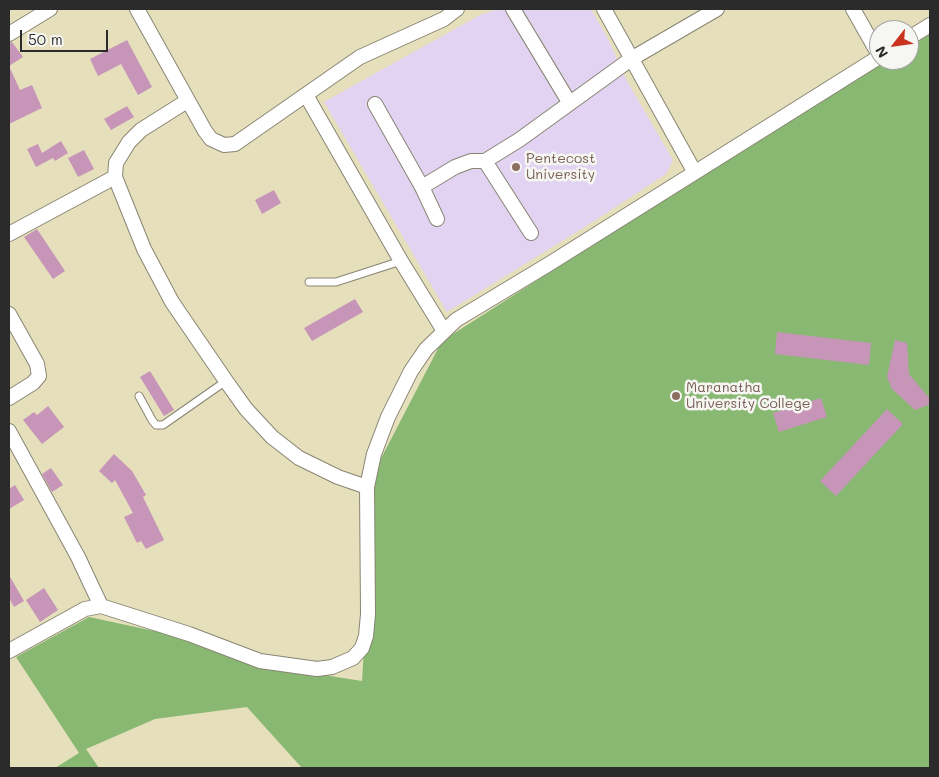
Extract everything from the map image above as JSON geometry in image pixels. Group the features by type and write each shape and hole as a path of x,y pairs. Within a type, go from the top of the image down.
{"street":[{"path":"9,34 50,9"},
{"path":"137,9 187,101 211,139 224,146 235,144 360,56 444,19 457,9"},
{"path":"513,9 569,102"},
{"path":"604,9 694,171"},
{"path":"422,187 455,167 471,161 485,161 519,140 631,59 717,9"},
{"path":"853,9 869,38"},
{"path":"919,31 930,24"},
{"path":"9,651 85,608 101,606 189,634 260,661 317,668 343,664 353,658 362,648 366,636 368,614 368,487 374,454 388,417 416,363 426,349 456,320 550,264 694,171 786,116 869,62"},
{"path":"306,95 401,262 444,331"},
{"path":"187,101 141,130 129,142 116,163 115,177 156,274 226,381 272,437 299,458 368,487"},
{"path":"375,104 422,187 437,219"},
{"path":"485,161 531,234"},
{"path":"9,234 115,177"},
{"path":"9,314 37,364 38,376 33,383 9,398"},
{"path":"9,431 78,557 101,606"}],"lane":[{"path":"308,282 336,282 401,262"},
{"path":"139,396 156,425 163,425 226,381"}],"shaded area":[{"name":"Pentecost University","path":"499,9 591,9 608,39 627,81 673,160 666,174 588,225 447,312 324,102 480,15"}],"green space":[{"name":"Maranatha University College","path":"930,29 930,768 302,768 247,707 155,719 86,749 99,768 55,768 79,753 16,657 89,617 182,637 253,664 362,681 375,470 442,341 869,68 869,70 919,70 919,36"}],"building":[{"path":"127,40 152,87 138,95 121,64 98,76 90,59"},
{"path":"12,42 23,57 9,66 9,43"},
{"path":"9,66 20,90 32,85 42,108 9,124"},
{"path":"127,106 134,117 111,130 104,119"},
{"path":"61,141 68,153 55,161 53,158 36,167 27,149 38,144 42,153"},
{"path":"84,150 94,169 78,177 68,158"},
{"path":"274,190 281,203 262,214 255,200"},
{"path":"37,229 65,271 53,279 24,237"},
{"path":"355,299 363,312 312,341 304,328"},
{"path":"777,332 871,343 869,365 775,354"},
{"path":"895,340 907,343 909,374 930,399 930,404 915,410 892,389 887,377"},
{"path":"150,371 174,410 164,416 140,377"},
{"path":"821,398 827,417 779,432 773,413"},
{"path":"48,406 64,427 42,444 23,420 34,412 37,415"},
{"path":"887,409 903,424 836,496 820,481"},
{"path":"114,454 132,471 146,495 143,497 164,540 146,549 141,541 137,543 124,517 133,513 115,480 112,483 99,471"},
{"path":"51,468 63,485 52,492 42,474"},
{"path":"15,485 24,500 9,509 9,489"},
{"path":"9,575 24,601 14,607 9,598"},
{"path":"44,588 58,610 40,622 26,600"}],"place":[{"name":"Pentecost University","path":"516,167"},
{"name":"Maranatha University College","path":"676,396"}]}
